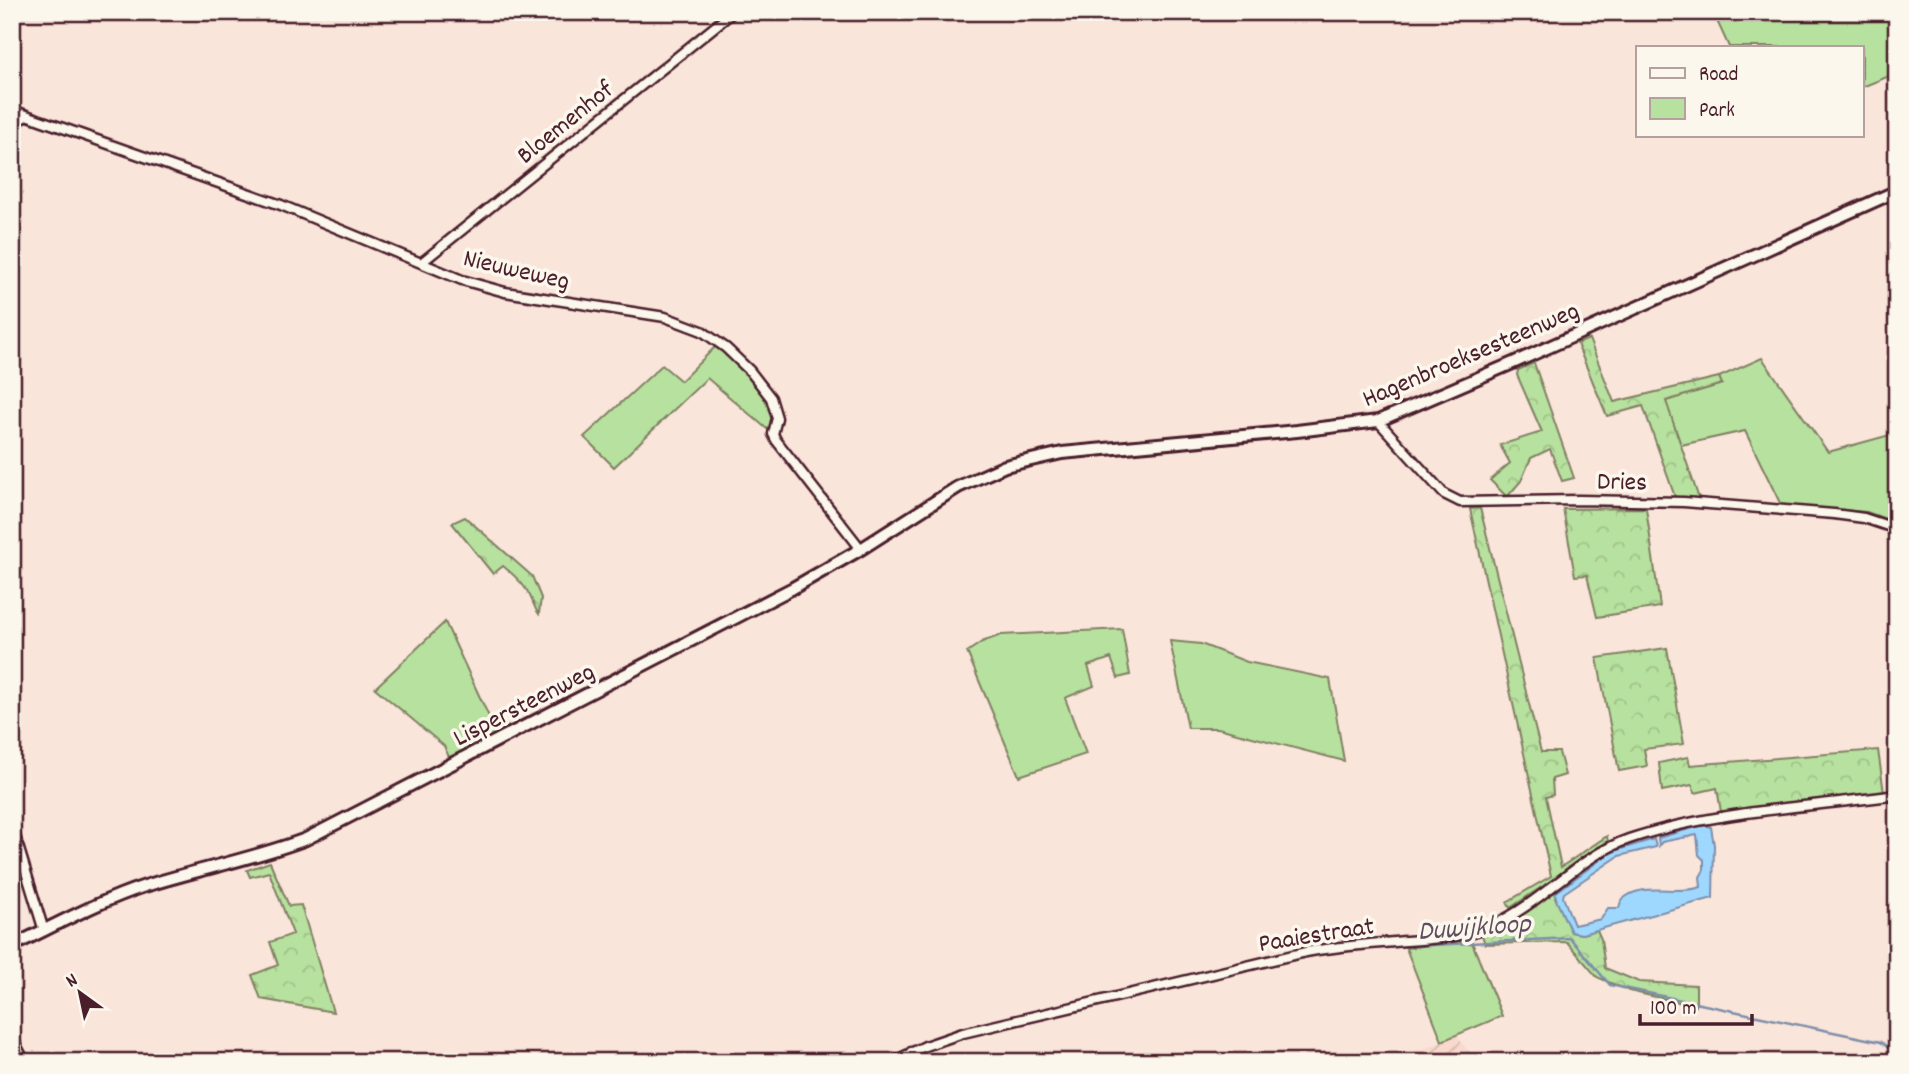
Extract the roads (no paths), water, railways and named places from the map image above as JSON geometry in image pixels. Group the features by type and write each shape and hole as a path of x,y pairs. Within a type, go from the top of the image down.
{"street":[{"name":"Bloemenhof","path":"422,263 733,12"},
{"path":"865,12 896,12"},
{"name":"Nieuweweg","path":"12,110 281,205 462,280 505,292 664,317 702,331 726,348 750,371 771,398 777,418 773,434 776,440 861,550"},
{"path":"12,127 26,115"},
{"name":"Hagenbroeksesteenweg","path":"1035,459 1062,453 1378,421 1897,191"},
{"name":"Dries","path":"1378,421 1444,494 1460,502 1684,502 1834,514 1864,518 1897,528"},
{"name":"Lispersteenweg","path":"12,946 96,905 145,886 264,855 306,839 781,594 861,550 958,486 1006,466 1035,459"},
{"name":"Paaiestraat","path":"892,1062 911,1052 973,1031 1306,952 1439,938 1479,930 1510,916 1605,849 1631,838 1686,823 1897,795"},
{"path":"12,826 44,931"},
{"path":"12,1037 25,1062"},
{"path":"911,1052 917,1062"}],"water":[{"path":"1703,825 1711,827 1714,845 1713,898 1582,934 1571,932 1555,893 1611,852 1654,839 1656,847 1619,856 1564,893 1563,897 1574,925 1601,919 1608,908 1619,908 1621,901 1638,891 1701,887 1704,860 1699,855 1697,835 1662,842 1659,846 1658,838"}],"waterway":[{"name":"Duwijkloop","path":"1029,1022 1315,955 1373,948 1570,938 1610,985 1881,1042 1897,1055"}]}
